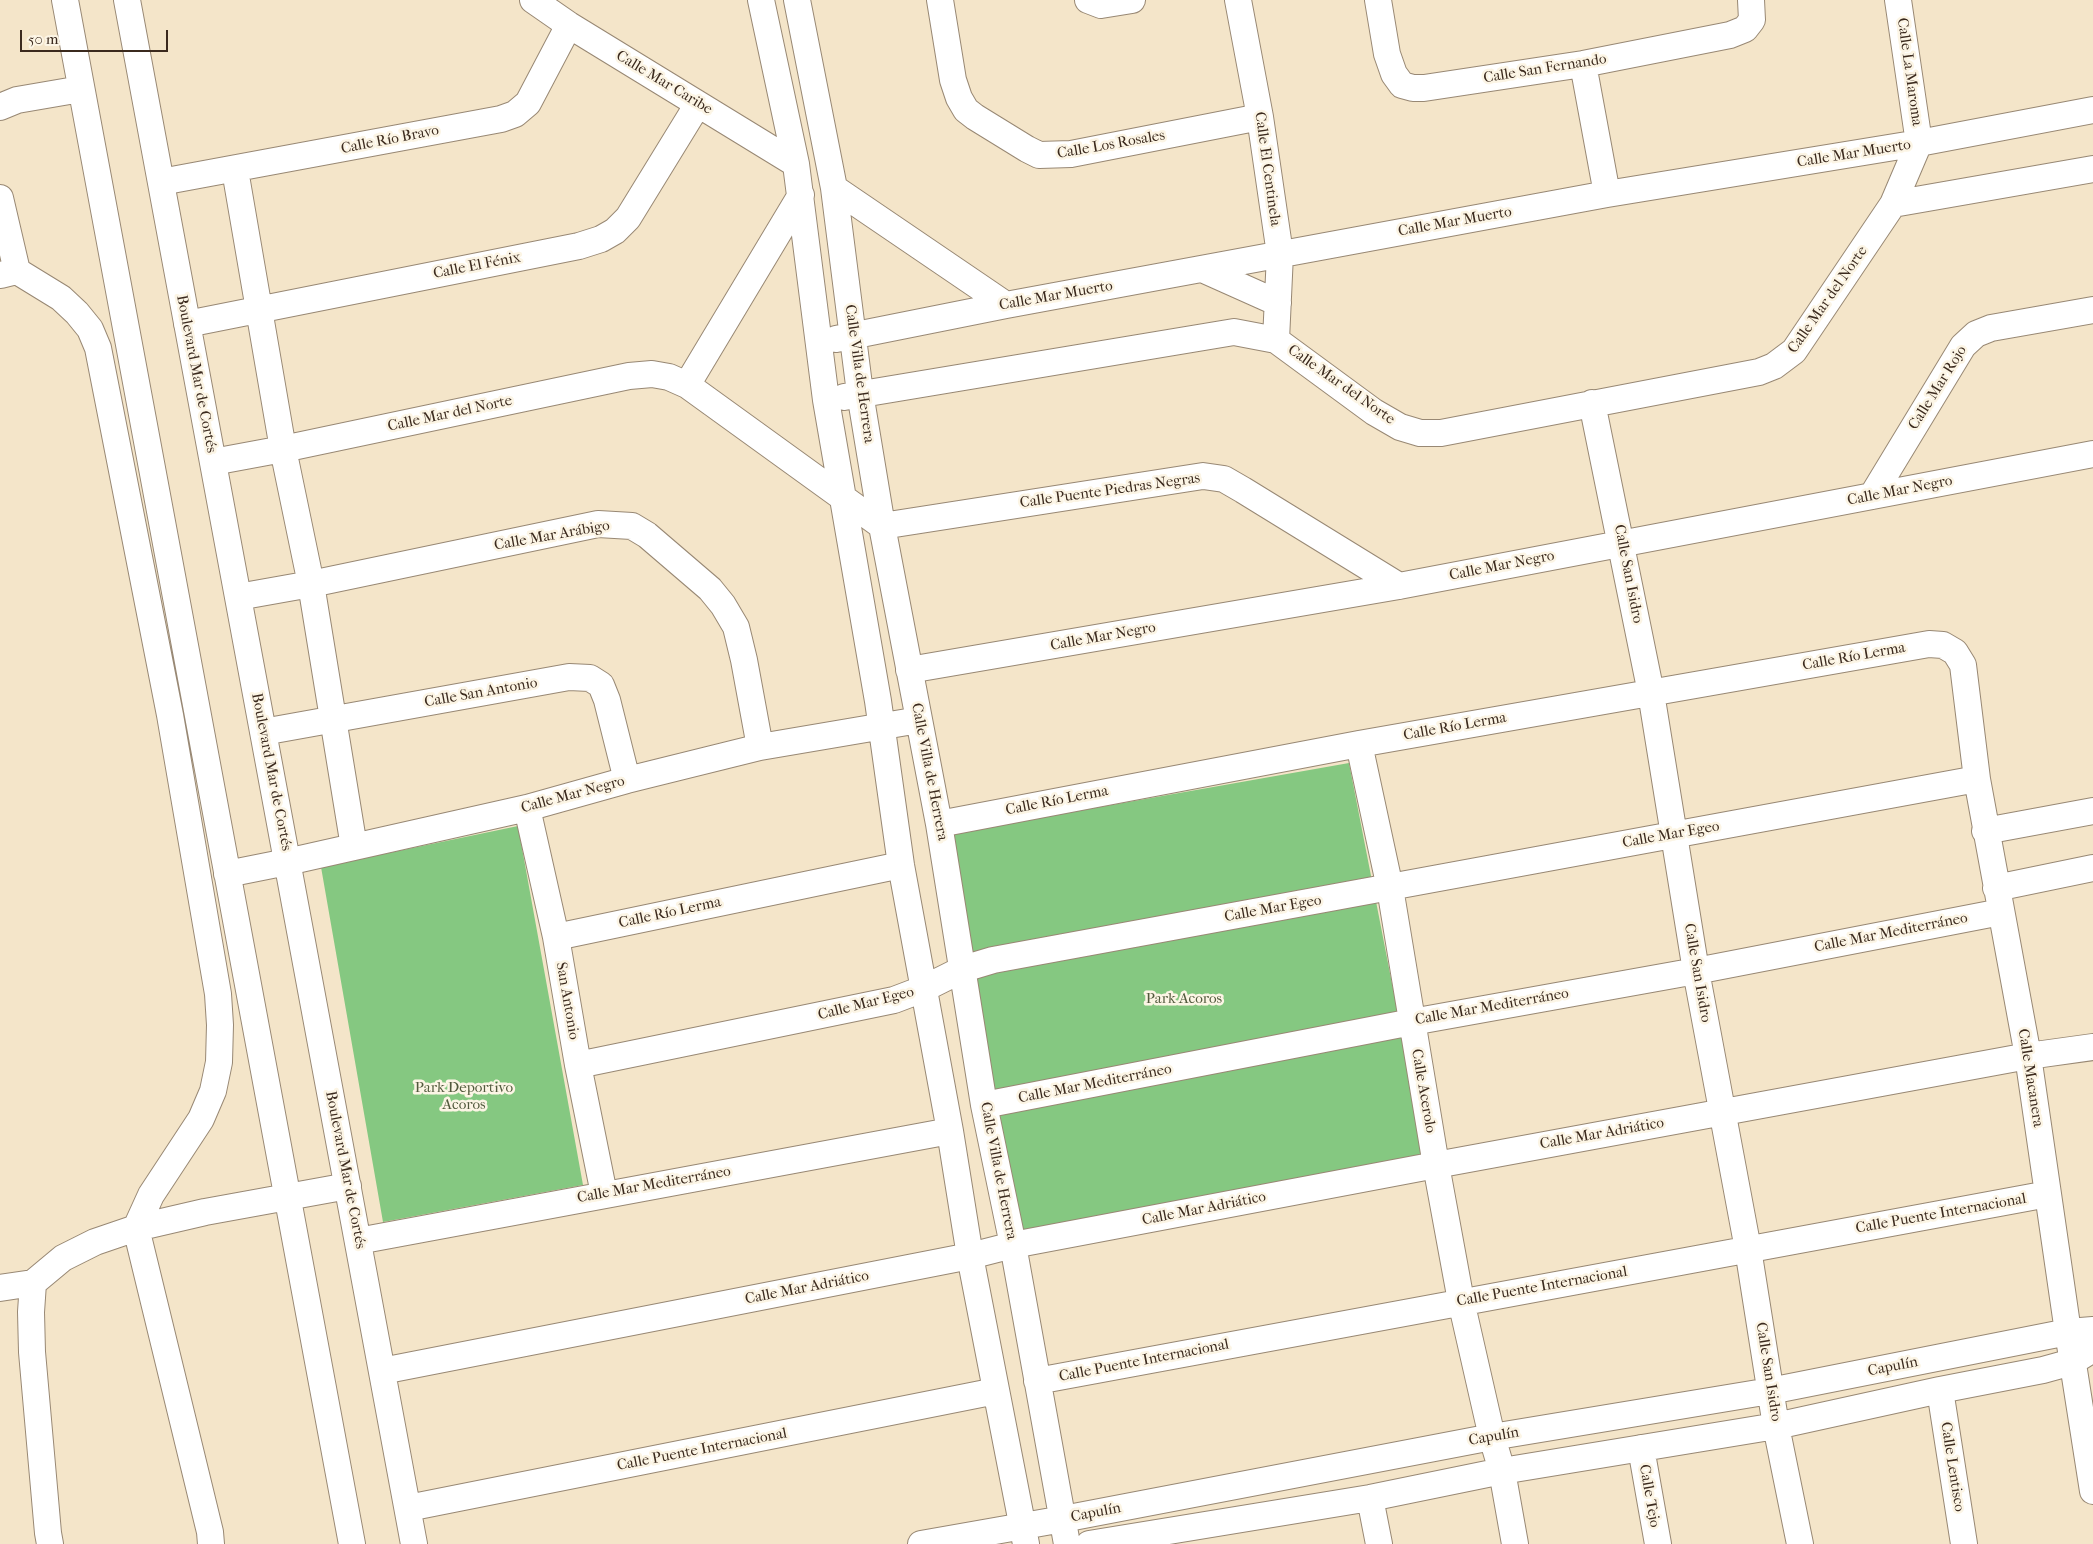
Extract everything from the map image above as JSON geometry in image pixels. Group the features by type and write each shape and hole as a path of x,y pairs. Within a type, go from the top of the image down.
{"street":[{"path":"65,0 352,1544"},
{"name":"Boulevard Mar de Cortés","path":"127,0 414,1544"},
{"name":"Calle Mar Caribe","path":"533,0 570,25 796,164"},
{"path":"761,0 796,164 826,400 882,727 901,865 950,1131 970,1256 1025,1535"},
{"name":"Calle Villa de Herrera","path":"797,0 834,188 860,394 882,526 939,824 984,1105 1065,1532"},
{"name":"Calle Los Rosales","path":"940,0 953,80 962,104 976,117 1039,155 1071,154 1260,117"},
{"path":"1088,0 1101,5 1132,0"},
{"name":"Calle El Centinela","path":"1238,0 1260,117 1280,254 1276,340"},
{"name":"Calle San Fernando","path":"1378,0 1387,54 1394,74 1402,85 1424,88 1583,64 1730,35 1745,29 1752,20 1751,0"},
{"name":"Calle La Maroma","path":"1906,2 1919,143"},
{"name":"Calle Río Bravo","path":"161,182 235,170 501,119 516,114 528,103 570,25"},
{"path":"1583,64 1607,194"},
{"path":"0,107 17,100 81,88"},
{"name":"Calle El Fénix","path":"187,324 579,246 601,239 615,231 628,218 698,104"},
{"name":"Calle Mar Muerto","path":"818,343 1006,305 1607,194 1919,143 2093,110"},
{"name":"Calle Mar del Norte","path":"826,400 1234,332 1276,340 1374,412 1400,427 1420,433 1441,433 1759,372 1785,360 1794,351 1893,204 1919,143"},
{"path":"1893,204 2093,169"},
{"path":"235,170 283,449 311,584 354,848"},
{"path":"834,188 1006,305"},
{"path":"687,385 801,195"},
{"path":"0,198 8,273 61,298 90,329 98,348 170,715 218,994 220,1025 219,1062 213,1091 196,1127 151,1195 136,1228 210,1532 211,1544"},
{"path":"1202,269 1278,303"},
{"name":"Calle Mar Rojo","path":"1872,496 1963,346 1976,334 1990,328 2093,310"},
{"name":"Calle Mar del Norte","path":"213,462 629,376 652,374 687,385 882,526"},
{"name":"Calle San Isidro","path":"1592,403 1622,544 1650,693 1696,971 1748,1249 1776,1426 1800,1544"},
{"name":"Calle Mar Negro","path":"909,670 1399,586 2093,454"},
{"name":"Calle Puente Piedras Negras","path":"882,526 1202,476 1224,479 1399,586"},
{"name":"Calle Mar Arábigo","path":"238,597 311,584 598,524 632,526 647,535 710,589 723,605 736,627 760,747"},
{"name":"Calle Río Lerma","path":"939,824 1360,744 1929,644 1943,645 1954,652 1963,666"},
{"name":"Calle Macanera","path":"1963,666 1985,831 2028,1056 2048,1194 2080,1331 2093,1491"},
{"name":"Calle San Antonio","path":"263,732 569,677 590,678 601,685 607,700 627,780"},
{"name":"Calle Mar Negro","path":"227,874 354,848 527,808 627,780 760,747 919,720"},
{"name":"Calle Acerolo","path":"1360,744 1390,888 1461,1302 1492,1437 1502,1471"},
{"name":"Calle Mar Egeo","path":"578,1065 894,1000 923,989 963,969 1002,959 1674,834 1977,780"},
{"name":"San Antonio","path":"527,808 556,938 578,1065 604,1194"},
{"path":"1985,831 2093,811"},
{"name":"Calle Río Lerma","path":"556,938 901,865"},
{"name":"Calle Mar Mediterráneo","path":"984,1105 1412,1022 1696,971 1999,900 2093,868"},
{"name":"Calle Mar Adriático","path":"382,1371 970,1256 1012,1246 1436,1165 2028,1056 2093,1047"},
{"name":"Calle Mar Mediterráneo","path":"358,1241 950,1131"},
{"path":"0,1288 33,1283 63,1258 95,1242 136,1228 348,1186"},
{"name":"Calle Puente Internacional","path":"1037,1381 2048,1194"},
{"path":"33,1283 31,1312 32,1352 50,1544"},
{"name":"Capulín","path":"921,1544 1065,1532 1492,1437 1770,1391 2080,1331"},
{"name":"Capulín","path":"1089,1544 1210,1534 1502,1471 1776,1426 1940,1390 2043,1370 2083,1356"},
{"name":"Calle Lentisco","path":"1940,1390 1964,1544"},
{"name":"Calle Puente Internacional","path":"408,1508 996,1391"},
{"name":"Calle Tejo","path":"1641,1448 1658,1544"},
{"path":"1502,1471 1515,1544"},
{"path":"1370,1498 1379,1544"}],"green space":[{"name":"Park Acoros","path":"1349,763 1427,1163 1019,1234 947,834"},
{"name":"Park Deportivo Acoros","path":"518,826 583,1185 383,1222 321,867"}]}
